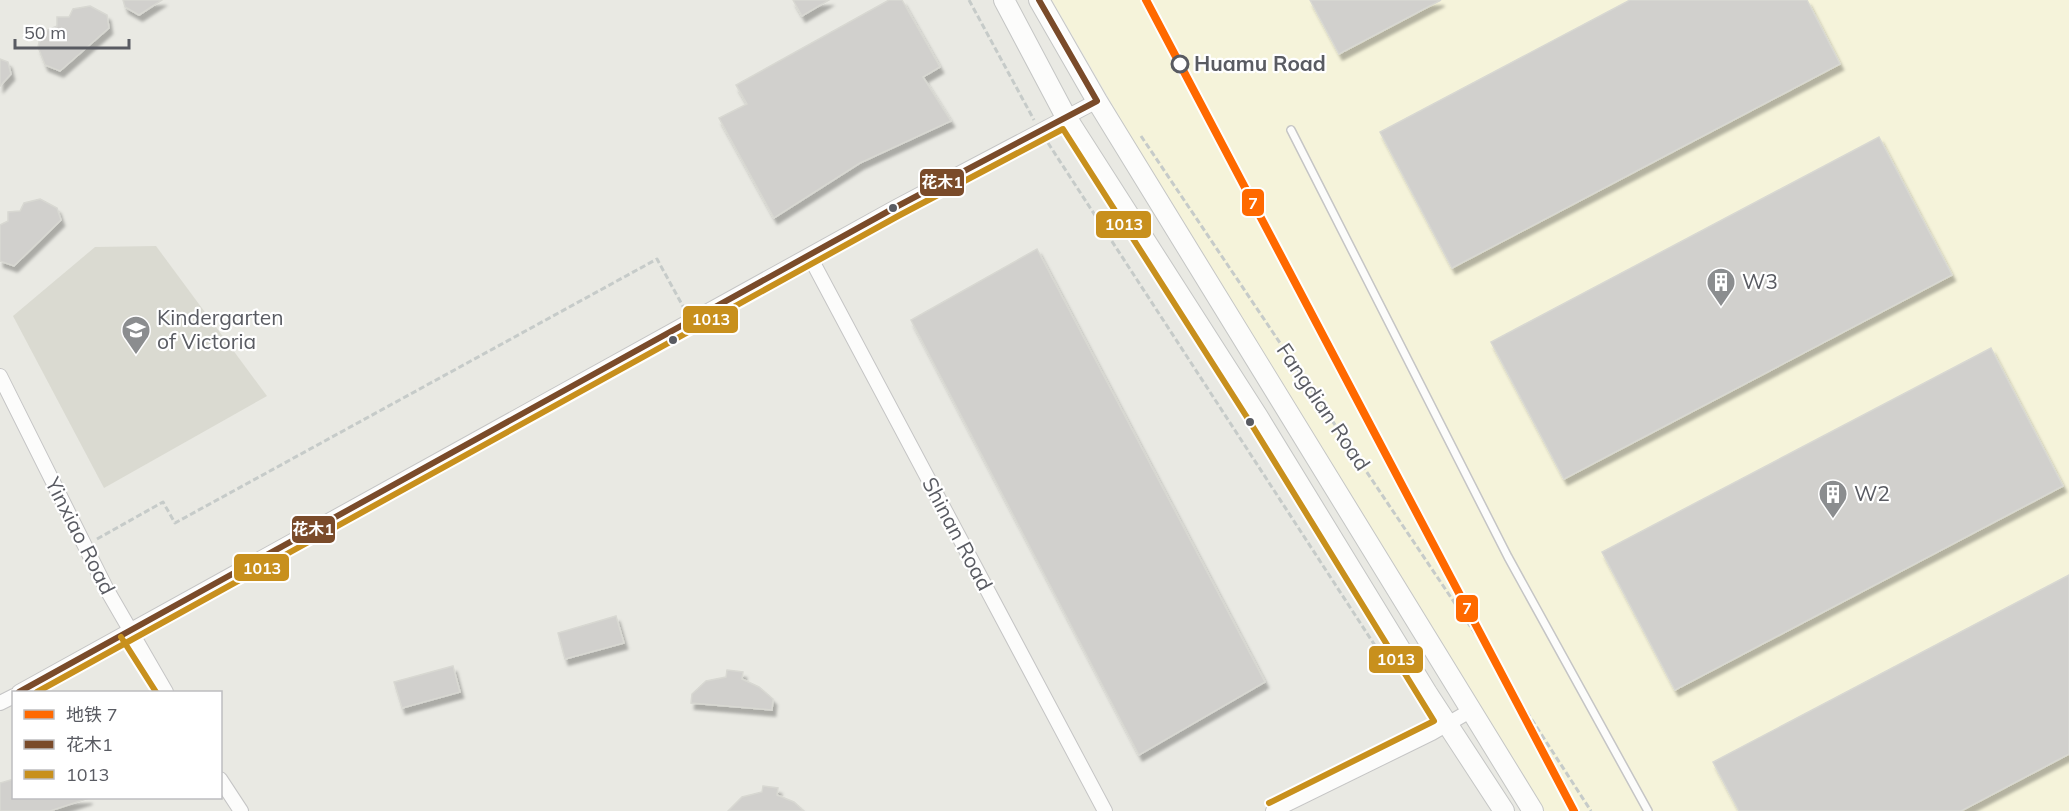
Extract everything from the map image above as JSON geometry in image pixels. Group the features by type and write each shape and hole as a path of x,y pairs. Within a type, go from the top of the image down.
{"main road":[{"path":"1004,0 1066,117 1258,417 1447,725 1504,811"},
{"name":"Fangdian Road","path":"1039,0 1097,101 1533,811"}],"street":[{"path":"23,691 1040,130 1097,101"},
{"name":"Shinan Road","path":"810,257 1105,811"},
{"name":"Yinxiao Road","path":"0,376 129,632 165,691"},
{"path":"1272,811 1447,725 1470,711"},
{"path":"222,782 241,811"}],"lane":[{"path":"1292,130 1508,557 1648,811"}],"path":[{"path":"969,0 1040,130 1386,663"},
{"name":"Fangdian Road","path":"1137,130 1497,666 1591,811"},
{"path":"85,546 163,502 175,523 657,260 692,322"}],"shaded area":[{"path":"1052,0 2069,0 2069,811 1542,811 1325,473"},
{"name":"Kindergarten of Victoria","path":"156,246 267,396 104,488 13,316 95,247"}],"building":[{"path":"123,0 162,0 139,15 125,7"},
{"path":"793,0 829,0 802,16"},
{"path":"889,0 902,0 940,67 923,77 951,121 860,163 774,218 719,118 747,104 736,85"},
{"path":"1310,0 1441,0 1339,54"},
{"path":"1630,0 1807,0 1840,64 1452,268 1380,132"},
{"path":"90,6 107,15 109,28 60,71 45,65 38,47 41,33 57,26 57,17 69,17 73,9"},
{"path":"0,59 8,62 11,74 0,86"},
{"name":"W3","path":"1879,137 1952,275 1564,479 1491,342"},
{"path":"40,199 57,208 61,220 14,266 0,261 0,225 8,221 8,212 20,211 24,203"},
{"path":"1037,249 1265,682 1139,755 911,320"},
{"name":"W2","path":"1991,348 2063,486 1675,690 1602,552"},
{"path":"2069,575 2069,754 1961,811 1739,811 1713,762"},
{"path":"616,616 624,643 565,659 558,633"},
{"path":"453,666 460,692 402,708 394,682"},
{"path":"727,670 743,672 742,679 759,687 773,699 772,710 691,703 692,694 706,681 726,677"},
{"path":"12,780 12,799 86,799 50,811 0,811 0,783"},
{"path":"763,786 778,788 777,795 794,802 804,811 728,811 742,797 762,792"}],"metro line":[{"name":"7","path":"1146,0 1574,811"}],"transit line":[{"name":"花木1","path":"21,691 896,207 1097,101 1039,0"},
{"name":"1013","path":"39,691 900,215 1063,129 1250,422 1434,721 1269,803"},
{"name":"1013","path":"121,637 155,691"}],"place":[{"name":"Huamu Road","path":"1180,64"},
{"name":"W3","path":"1721,308"},
{"name":"Kindergarten of Victoria","path":"136,356"},
{"name":"W2","path":"1833,520"}]}
